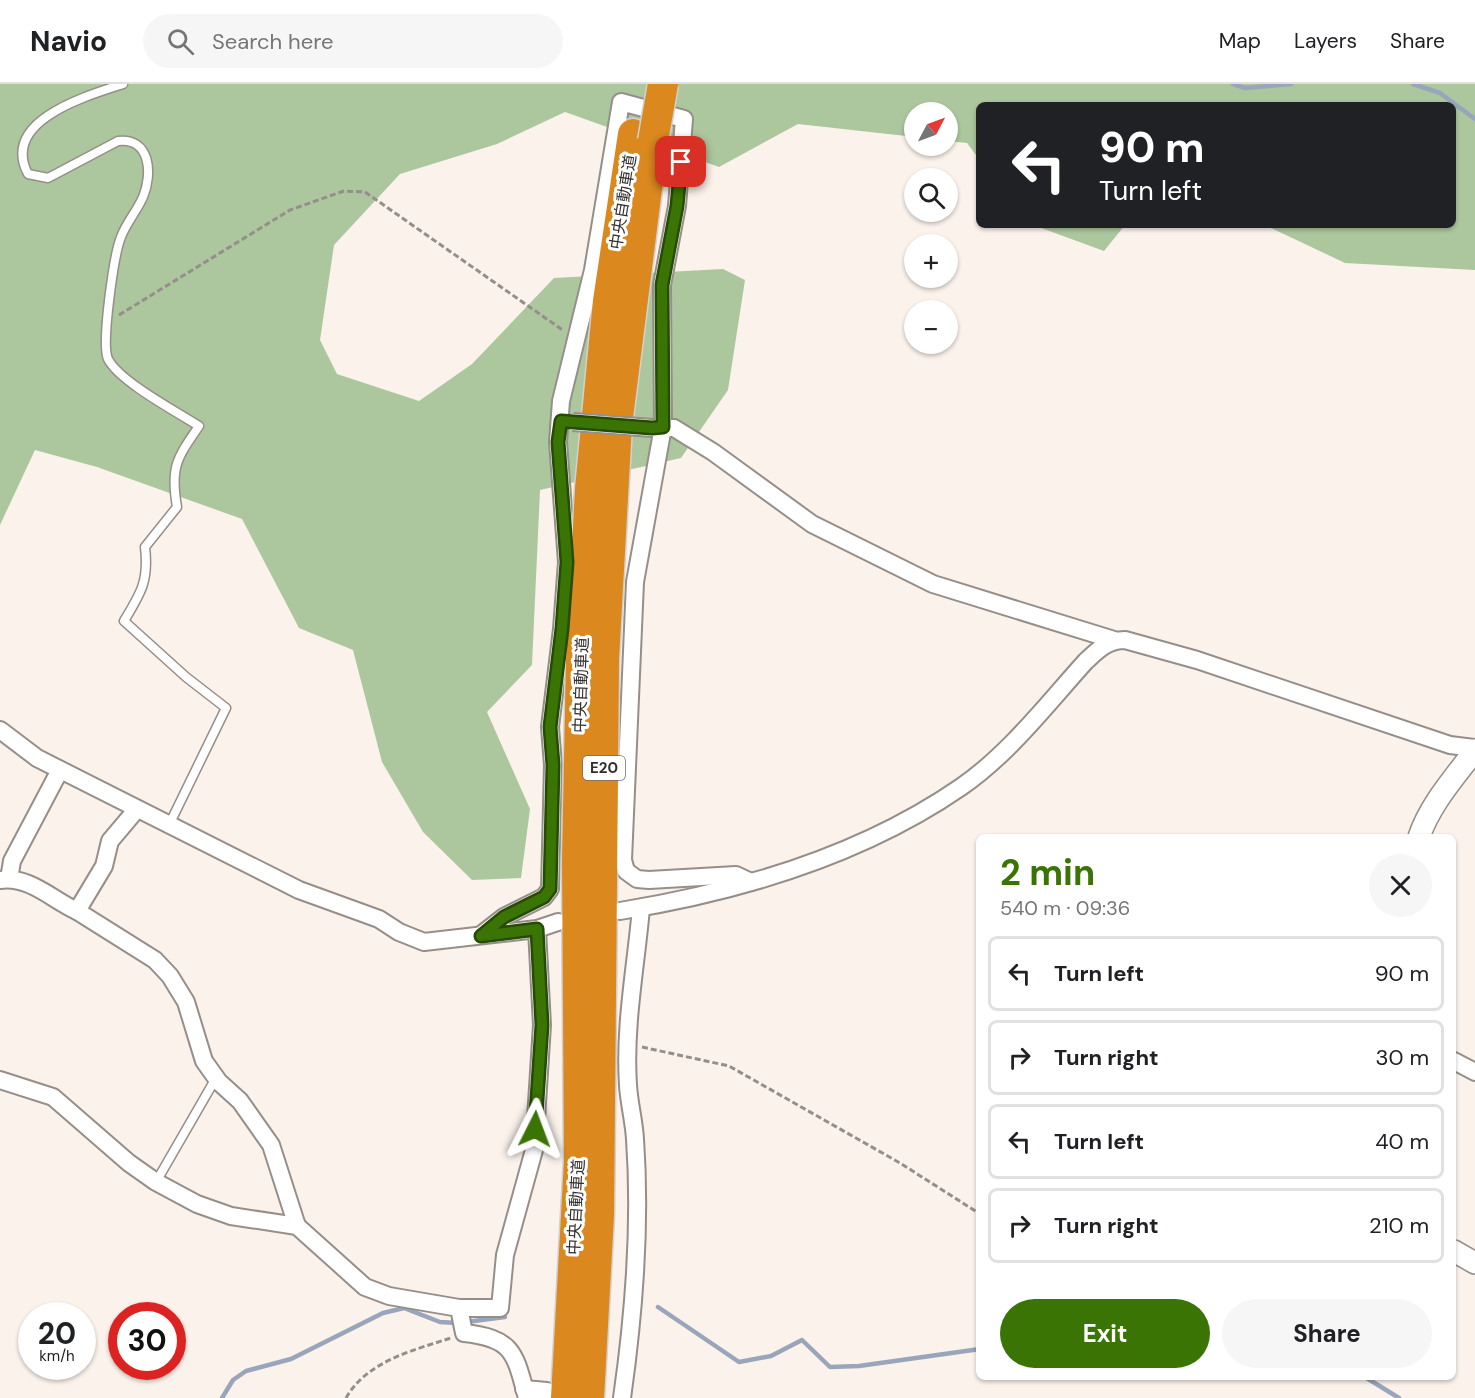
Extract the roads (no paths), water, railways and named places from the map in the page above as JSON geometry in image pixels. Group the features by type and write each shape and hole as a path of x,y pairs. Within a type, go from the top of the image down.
{"highway":[{"name":"中央自動車道","path":"607,1398 600,1215 604,659 616,425 643,137 642,84"},
{"name":"中央自動車道","path":"557,1394 579,1161 577,860 581,661 590,489 608,301 643,137 663,84"}],"street":[{"path":"481,936 504,917 544,897 550,889 553,765 550,727 562,629 567,562 558,442 567,421 561,401 593,270 621,102 684,118 677,206 662,285 657,428 636,582 622,860 626,872 637,879 736,875 751,882"},
{"path":"567,421 674,428 713,452 812,525 933,584 1114,640 1125,640 1197,660 1450,745 1475,749 1441,795 1420,834"},
{"path":"620,911 751,882 843,850 920,812 962,787 993,761 1086,661 1102,646 1114,640"},
{"path":"0,730 38,758 169,825 299,890 380,919 399,933 424,942 537,929 558,922"},
{"path":"60,770 12,861 5,880 41,888 155,960 170,976 186,1002 204,1061 216,1078 240,1101 271,1145 297,1226 365,1287 389,1296 459,1308 500,1308 505,1255 534,1150 542,1025 537,929"},
{"path":"77,911 104,866 110,841 137,808"},
{"path":"607,1398 630,1339 636,1233 635,1139 628,1085 628,1045 641,908"},
{"path":"1456,1062 1475,1072"},
{"path":"0,1080 35,1089 53,1097 156,1182 197,1204 231,1216 297,1226"},
{"path":"1456,1252 1475,1263"},
{"path":"459,1308 464,1333 490,1336 509,1348 525,1393 557,1394"}],"lane":[{"path":"123,84 56,109 36,126 24,141 21,159 28,174 48,178 118,141 137,142 143,149 147,167 144,194 121,237 109,292 106,355 114,371 199,426 179,456 174,472 172,480 177,507 145,547 147,566 145,584 124,621 186,677 226,708 169,825"},
{"path":"156,1182 216,1078"}],"waterway":[{"path":"1233,84 1245,88 1291,84"},
{"path":"1413,84 1440,93 1452,102"},
{"path":"1456,105 1475,119"},
{"path":"658,1307 739,1362 771,1356 802,1340 830,1367 859,1366 976,1350"},
{"path":"222,1398 233,1380 246,1371 291,1359 383,1313 404,1308 440,1322 457,1323"},
{"path":"466,1322 505,1317"},
{"path":"1370,1380 1399,1398"}]}
